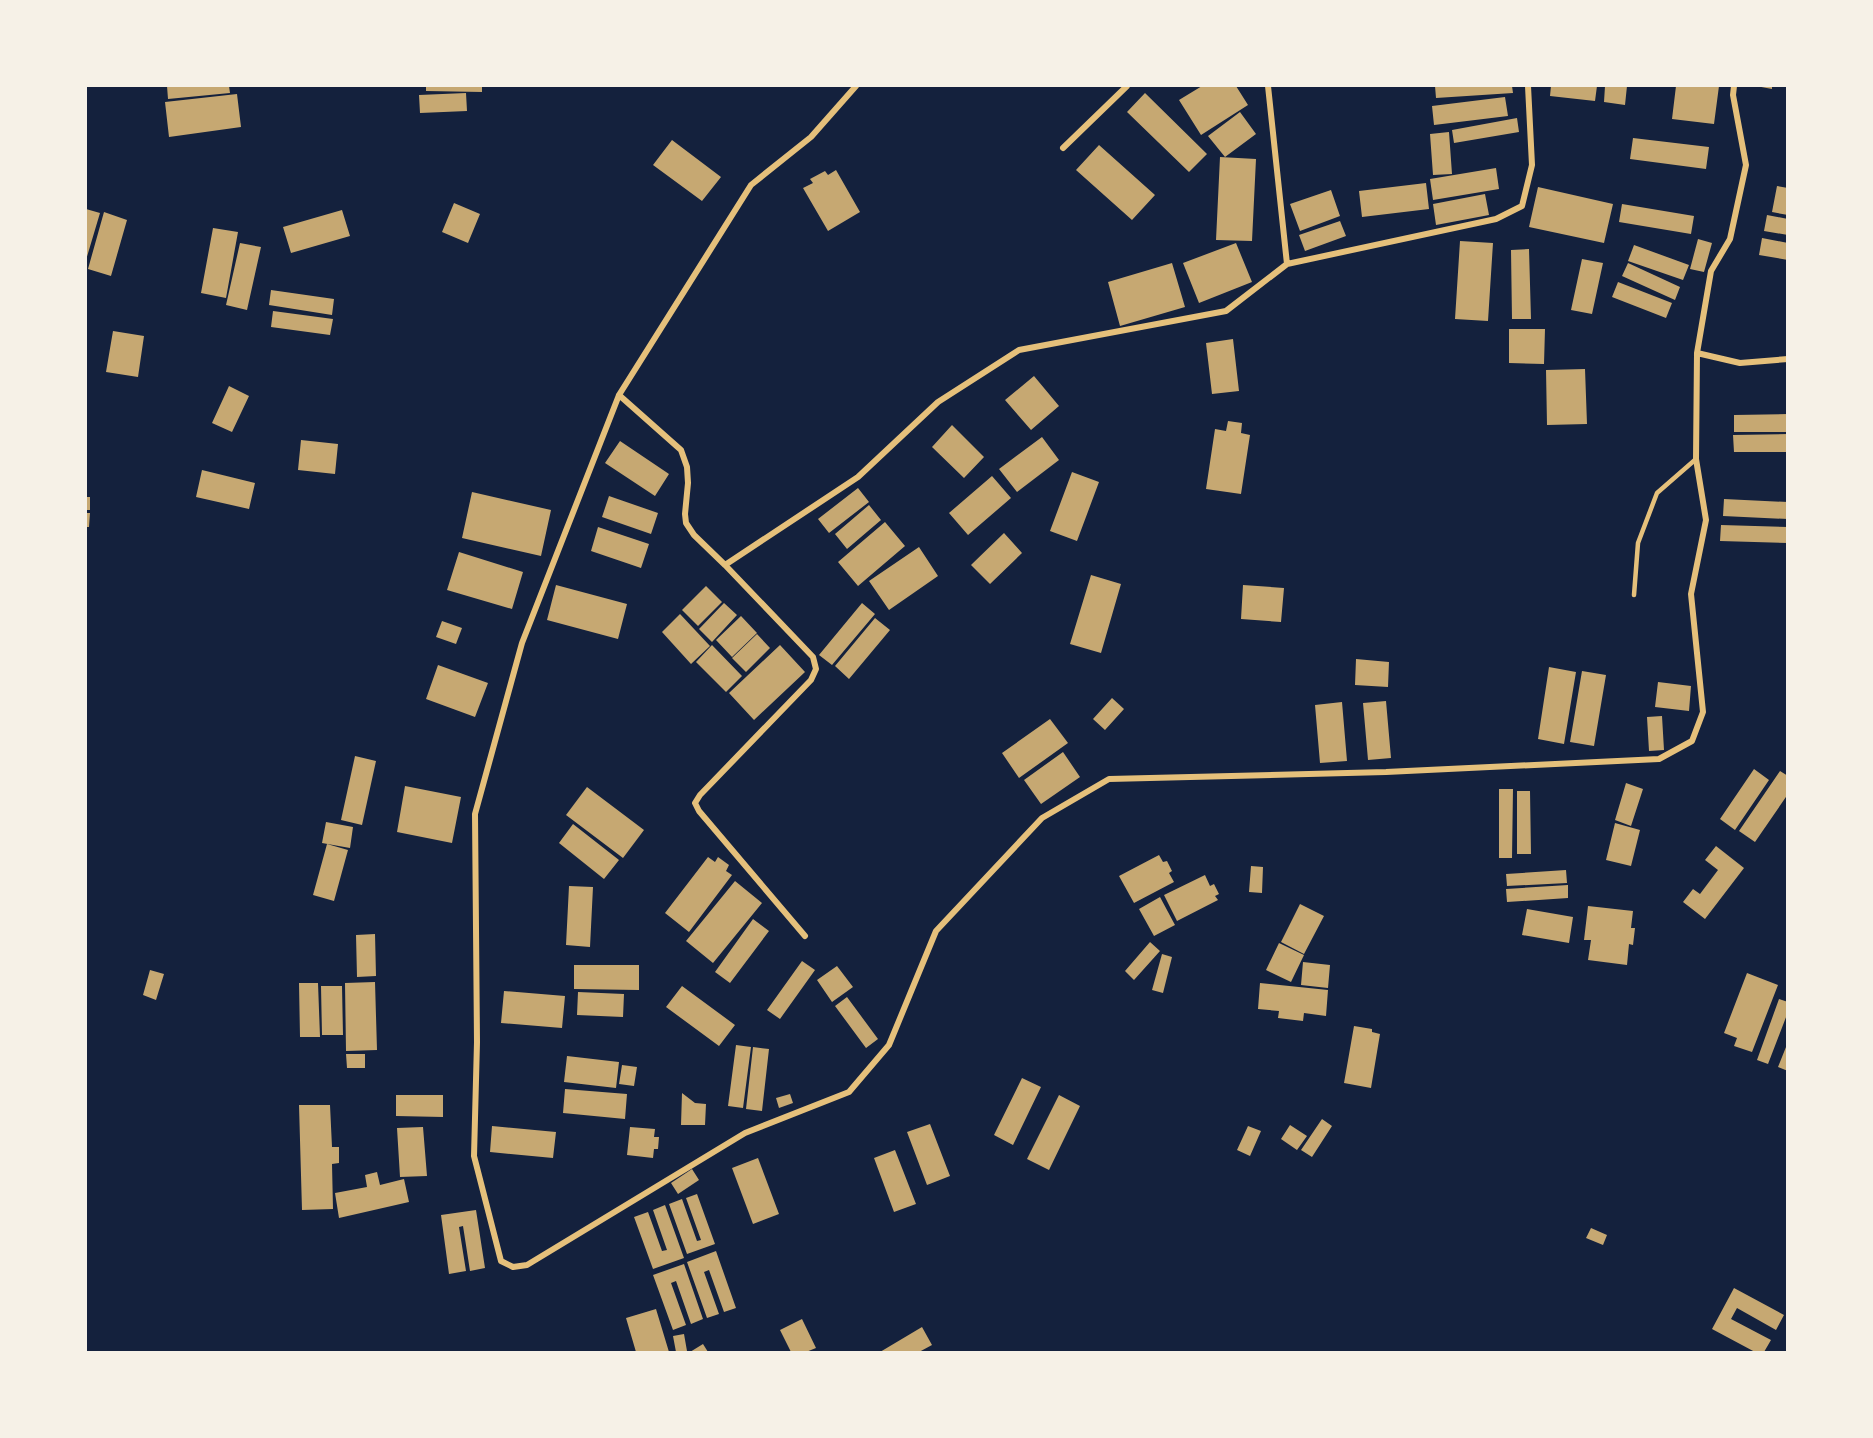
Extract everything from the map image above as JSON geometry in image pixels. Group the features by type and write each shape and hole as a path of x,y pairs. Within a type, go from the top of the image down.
{"street":[{"path":"856,86 811,137 751,185 619,395 522,643 475,814 477,1042 474,1155 501,1260 513,1267 526,1265 745,1133 849,1092 889,1044 936,931 1042,818 1109,779 1375,772 1659,759 1692,741 1703,712 1690,594 1706,520 1696,459 1697,353 1711,270 1730,238 1746,165 1733,95 1734,86"},
{"path":"1064,148 1127,86"},
{"path":"1268,86 1287,264"},
{"path":"725,566 858,477 938,402 1019,350 1226,311 1287,264 1496,219 1522,206 1532,165 1528,86"},
{"path":"1697,353 1740,363 1788,359"},
{"path":"619,395 681,450 687,467 686,523 694,535 813,657 816,669 811,680 700,795 695,803 699,811 805,936"}],"lane":[{"path":"1634,595 1638,543 1657,493 1696,459"}],"building":[{"path":"167,86 229,86 230,93 168,99"},
{"path":"426,86 482,86 482,92 426,91"},
{"path":"1202,86 1236,86 1248,105 1201,135 1179,100"},
{"path":"1435,86 1512,86 1513,93 1436,98"},
{"path":"1551,86 1597,86 1595,101 1550,96"},
{"path":"1605,86 1627,86 1625,105 1604,102"},
{"path":"1676,86 1719,86 1714,124 1672,119"},
{"path":"1756,86 1772,86 1772,89"},
{"path":"466,93 467,111 420,113 419,95"},
{"path":"1145,93 1207,154 1189,172 1127,112"},
{"path":"237,94 241,127 169,137 165,102"},
{"path":"1505,97 1508,116 1434,125 1432,106"},
{"path":"1240,112 1256,134 1225,157 1208,136"},
{"path":"1517,118 1519,132 1454,143 1452,130"},
{"path":"1449,132 1452,174 1433,175 1430,134"},
{"path":"1633,138 1709,147 1706,169 1630,159"},
{"path":"672,140 721,177 702,201 653,165"},
{"path":"1099,145 1155,195 1132,220 1076,170"},
{"path":"1220,157 1256,159 1252,241 1216,240"},
{"path":"1496,168 1499,189 1433,200 1430,179"},
{"path":"836,170 860,212 828,231 803,188 813,183 810,179 825,171 828,175"},
{"path":"1426,183 1429,209 1362,217 1359,191"},
{"path":"1777,186 1788,188 1788,215 1772,212"},
{"path":"1538,187 1613,204 1604,243 1529,227"},
{"path":"1331,190 1340,216 1300,231 1290,204"},
{"path":"1485,194 1489,215 1436,225 1433,204"},
{"path":"454,203 480,214 468,243 442,232"},
{"path":"1622,204 1694,216 1691,234 1619,222"},
{"path":"86,209 100,213 86,260"},
{"path":"342,210 350,236 291,253 283,227"},
{"path":"104,212 127,220 111,276 88,269"},
{"path":"1767,215 1788,219 1788,235 1764,231"},
{"path":"1340,221 1346,236 1305,251 1299,235"},
{"path":"213,228 238,232 226,298 201,293"},
{"path":"1762,238 1788,243 1788,260 1759,255"},
{"path":"1698,239 1712,243 1704,272 1690,269"},
{"path":"1460,241 1493,243 1488,321 1455,319"},
{"path":"240,243 261,247 247,310 226,305"},
{"path":"1236,243 1252,282 1199,303 1183,263"},
{"path":"1634,245 1689,265 1683,280 1628,261"},
{"path":"1529,249 1531,319 1512,319 1511,250"},
{"path":"1582,259 1603,263 1592,314 1571,310"},
{"path":"1172,263 1185,307 1120,326 1108,282"},
{"path":"1628,263 1680,287 1675,300 1622,276"},
{"path":"1618,282 1672,303 1666,318 1612,297"},
{"path":"271,290 334,299 332,315 269,305"},
{"path":"273,311 333,319 330,335 271,327"},
{"path":"1509,329 1545,329 1544,364 1509,363"},
{"path":"113,331 144,336 138,377 106,372"},
{"path":"1233,339 1239,391 1212,394 1206,343"},
{"path":"1585,369 1587,424 1547,425 1546,370"},
{"path":"1034,376 1059,406 1031,430 1005,400"},
{"path":"229,386 249,396 232,432 212,423"},
{"path":"1788,414 1788,432 1734,432 1734,415"},
{"path":"1228,421 1242,423 1241,433 1250,435 1241,494 1206,489 1215,429 1226,431"},
{"path":"952,425 984,457 964,478 932,447"},
{"path":"1788,434 1788,452 1734,452 1733,435"},
{"path":"1042,437 1059,460 1017,492 999,469"},
{"path":"301,440 338,444 335,474 298,470"},
{"path":"620,441 669,474 655,496 605,463"},
{"path":"202,470 255,483 249,509 196,497"},
{"path":"1072,472 1099,482 1077,541 1050,531"},
{"path":"992,476 1011,498 968,535 949,513"},
{"path":"858,488 869,502 829,533 818,519"},
{"path":"472,492 551,510 541,556 462,538"},
{"path":"609,496 658,513 651,534 602,517"},
{"path":"86,497 90,497 90,510 86,510"},
{"path":"1724,499 1788,502 1788,519 1723,516"},
{"path":"869,505 881,520 847,549 835,534"},
{"path":"86,513 90,513 89,527 86,527"},
{"path":"885,522 905,546 858,586 838,562"},
{"path":"1721,525 1788,527 1788,543 1720,541"},
{"path":"598,527 649,544 641,568 591,551"},
{"path":"1004,533 1022,553 990,584 971,565"},
{"path":"919,547 938,576 889,610 869,581"},
{"path":"459,552 523,572 512,609 447,590"},
{"path":"1091,575 1121,584 1101,653 1070,644"},
{"path":"556,585 627,604 618,639 547,620"},
{"path":"1243,585 1284,588 1281,622 1241,619"},
{"path":"706,586 722,602 698,626 682,610"},
{"path":"724,603 737,615 712,642 699,629"},
{"path":"862,603 875,614 832,665 819,655"},
{"path":"680,614 710,646 691,664 662,632"},
{"path":"741,616 757,633 732,657 716,640"},
{"path":"875,618 890,630 849,679 835,666"},
{"path":"442,621 462,628 456,644 436,637"},
{"path":"757,634 770,648 746,672 732,658"},
{"path":"712,645 742,676 726,692 696,662"},
{"path":"780,645 805,672 754,720 729,693"},
{"path":"1356,659 1389,662 1388,687 1355,685"},
{"path":"438,665 488,683 475,717 426,699"},
{"path":"1549,667 1576,672 1564,744 1538,739"},
{"path":"1582,671 1606,675 1594,746 1570,742"},
{"path":"1658,682 1691,686 1689,711 1655,707"},
{"path":"1112,698 1124,709 1105,730 1093,719"},
{"path":"1386,701 1391,758 1368,760 1363,703"},
{"path":"1342,702 1347,761 1320,763 1315,705"},
{"path":"1662,716 1664,750 1649,751 1647,717"},
{"path":"1050,719 1068,743 1019,778 1002,753"},
{"path":"1063,752 1080,777 1041,804 1024,780"},
{"path":"355,756 376,761 362,825 341,820"},
{"path":"1754,769 1769,780 1735,830 1720,819"},
{"path":"1780,771 1788,776 1788,794 1755,842 1739,831"},
{"path":"1626,783 1643,789 1631,826 1615,820"},
{"path":"405,786 461,797 452,843 397,832"},
{"path":"587,787 644,830 623,858 566,815"},
{"path":"1499,789 1513,789 1512,858 1499,858"},
{"path":"1517,791 1530,791 1531,854 1517,854"},
{"path":"326,822 353,827 350,848 322,843"},
{"path":"1615,823 1640,830 1631,866 1606,860"},
{"path":"573,824 619,860 604,879 559,843"},
{"path":"327,844 348,850 334,901 313,895"},
{"path":"1716,846 1744,868 1705,919 1683,902 1693,889 1700,894 1718,870 1705,860"},
{"path":"1159,855 1163,862 1167,861 1172,871 1169,873 1174,882 1134,903 1119,876"},
{"path":"708,857 715,862 718,857 729,865 726,871 732,875 689,932 665,913"},
{"path":"1251,866 1263,867 1262,893 1249,892"},
{"path":"1566,870 1567,883 1507,886 1506,874"},
{"path":"1205,875 1210,886 1214,884 1219,894 1215,896 1218,900 1177,921 1164,895"},
{"path":"735,881 762,903 713,963 686,941"},
{"path":"1568,885 1568,898 1507,902 1506,889"},
{"path":"569,886 593,887 590,947 566,945"},
{"path":"1160,897 1175,925 1154,936 1139,909"},
{"path":"1300,904 1324,916 1304,954 1281,942"},
{"path":"1588,906 1633,911 1631,928 1635,928 1633,945 1629,944 1627,965 1588,960 1591,940 1584,940"},
{"path":"1527,909 1573,917 1569,943 1522,935"},
{"path":"753,919 769,931 730,983 715,972"},
{"path":"375,934 376,976 357,977 356,935"},
{"path":"1150,942 1160,951 1134,980 1125,971"},
{"path":"1279,943 1304,955 1291,982 1266,970"},
{"path":"1162,954 1172,957 1163,993 1152,990"},
{"path":"802,961 815,970 780,1019 767,1010"},
{"path":"1303,962 1330,965 1328,988 1301,985"},
{"path":"574,965 639,965 639,990 574,989"},
{"path":"837,966 853,987 832,1002 817,980"},
{"path":"150,970 164,974 156,1000 143,995"},
{"path":"1747,973 1778,985 1752,1052 1734,1046 1737,1038 1724,1033"},
{"path":"375,982 377,1050 346,1051 345,983"},
{"path":"299,983 318,983 320,1037 300,1037"},
{"path":"1260,983 1328,990 1326,1016 1304,1013 1303,1021 1278,1018 1279,1011 1258,1009"},
{"path":"321,986 342,986 343,1035 322,1035"},
{"path":"682,986 735,1025 719,1046 666,1007"},
{"path":"504,991 565,996 562,1028 501,1023"},
{"path":"578,992 624,994 623,1017 577,1015"},
{"path":"847,997 878,1039 866,1048 835,1006"},
{"path":"1779,999 1788,1002 1788,1012 1768,1064 1757,1060"},
{"path":"1354,1026 1372,1029 1372,1032 1380,1034 1371,1088 1344,1083"},
{"path":"1788,1042 1788,1071 1778,1067"},
{"path":"736,1045 751,1047 743,1108 728,1106"},
{"path":"753,1047 769,1049 762,1111 746,1109"},
{"path":"346,1054 365,1054 365,1068 347,1068"},
{"path":"567,1056 619,1062 616,1088 564,1082"},
{"path":"622,1065 637,1067 634,1086 619,1084"},
{"path":"1022,1078 1041,1087 1013,1145 994,1135"},
{"path":"565,1089 627,1094 625,1119 563,1113"},
{"path":"682,1093 695,1103 706,1104 705,1125 681,1125"},
{"path":"790,1094 793,1103 779,1108 776,1098"},
{"path":"396,1095 443,1095 443,1117 396,1116"},
{"path":"1059,1095 1080,1106 1049,1170 1027,1159"},
{"path":"299,1105 330,1105 332,1147 339,1147 339,1163 332,1164 333,1209 302,1210"},
{"path":"1322,1119 1332,1126 1312,1157 1301,1150"},
{"path":"930,1124 950,1176 927,1185 907,1132"},
{"path":"1290,1125 1307,1136 1297,1150 1281,1139"},
{"path":"492,1126 556,1132 553,1158 490,1152"},
{"path":"1248,1126 1261,1131 1250,1156 1237,1150"},
{"path":"423,1127 427,1176 400,1177 397,1128"},
{"path":"630,1127 655,1129 654,1137 659,1137 658,1149 654,1149 653,1158 627,1155"},
{"path":"895,1150 916,1204 894,1212 874,1158"},
{"path":"758,1158 779,1214 753,1224 732,1168"},
{"path":"692,1169 699,1180 678,1194 671,1183"},
{"path":"377,1172 380,1185 404,1179 409,1202 339,1218 335,1193 367,1187 365,1175"},
{"path":"697,1194 715,1244 687,1254 669,1204 682,1199 697,1241 701,1240 686,1198"},
{"path":"665,1205 684,1258 653,1269 634,1217 648,1212 662,1251 667,1250 653,1210"},
{"path":"476,1210 485,1268 470,1271 463,1226 459,1227 466,1271 449,1274 441,1215"},
{"path":"1591,1228 1607,1235 1603,1245 1586,1238"},
{"path":"716,1251 736,1308 724,1312 709,1270 704,1272 719,1314 707,1318 687,1262"},
{"path":"684,1264 703,1319 691,1324 676,1281 671,1283 686,1325 673,1330 653,1275"},
{"path":"1734,1288 1784,1315 1776,1330 1737,1308 1731,1319 1771,1340 1764,1352 1755,1352 1712,1329"},
{"path":"656,1309 669,1352 636,1352 626,1318"},
{"path":"802,1319 816,1348 806,1352 791,1352 780,1330"},
{"path":"922,1327 932,1345 919,1352 880,1352"},
{"path":"684,1334 687,1351 676,1352 673,1336"},
{"path":"703,1344 708,1352 690,1352"}]}
